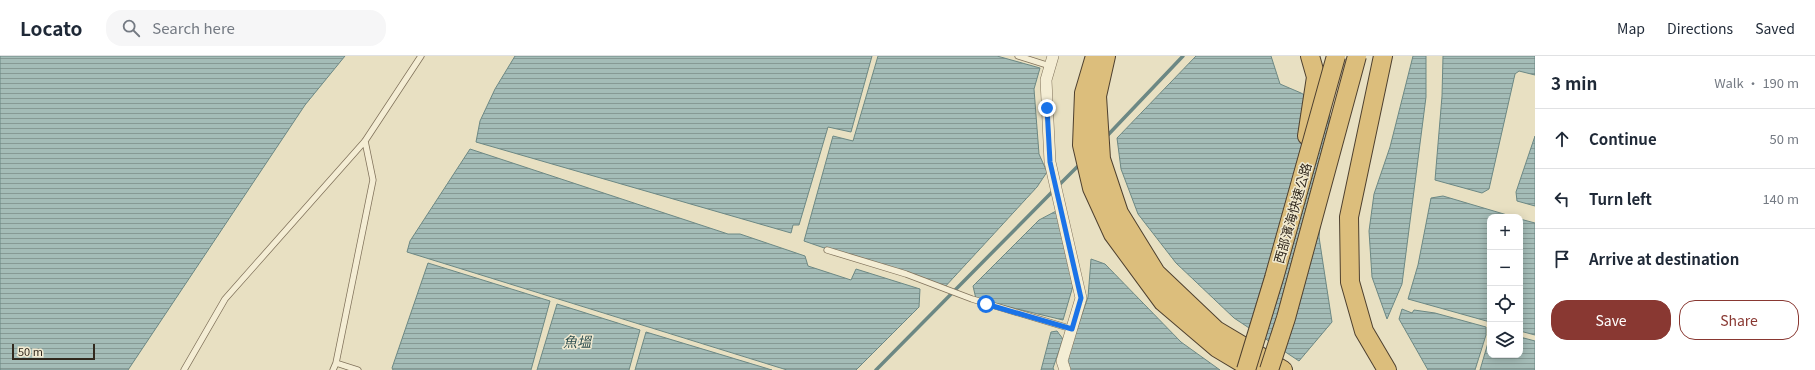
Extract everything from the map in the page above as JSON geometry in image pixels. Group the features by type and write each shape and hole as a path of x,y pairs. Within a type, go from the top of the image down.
{"highway":[{"path":"1095,56 1084,93 1082,145 1092,151 1100,159 1119,213 1156,273 1216,330 1283,370"},
{"path":"1106,56 1097,96 1092,151 1092,188 1113,234 1163,302 1217,348 1254,370"},
{"path":"1299,187 1316,77 1310,56"},
{"name":"西部濱海快速公路","path":"1246,370 1336,56"},
{"name":"西部濱海快速公路","path":"1269,370 1286,318 1356,56"},
{"path":"1383,56 1348,217 1350,282 1364,331 1387,370"}],"street":[{"path":"1051,61 1046,80 1050,162 1081,298 1062,361 1065,370"}],"lane":[{"path":"184,370 225,299 365,141 421,56"},
{"path":"1018,56 1051,61"},
{"path":"333,370 336,363 373,180 365,141"},
{"path":"827,250 906,274 972,299 1072,329"},
{"path":"336,363 358,370"}],"water":[{"path":"0,56 345,56 305,105 128,370 0,370"},
{"path":"515,56 872,56 851,132 828,127 799,225 793,225 791,233 476,142 480,121 495,89"},
{"path":"878,56 997,56 1040,68 1034,89 1039,154 1047,172 1037,187 943,289 804,241 833,136 853,141"},
{"path":"1196,56 1271,56 1280,84 1301,93 1330,109 1319,237 1332,322 1299,361 1234,318 1176,263 1138,214 1121,169 1117,138"},
{"path":"1413,56 1426,56 1426,97 1402,284 1387,319 1372,277 1369,231 1374,194 1390,147"},
{"path":"1443,56 1535,56 1535,75 1519,71 1515,74 1489,189 1482,193 1435,180 1442,96"},
{"path":"1535,136 1535,206 1517,201 1516,192"},
{"path":"470,149 728,234 740,234 805,256 808,266 851,280 856,269 920,289 919,307 856,370 787,370 407,252 410,241"},
{"path":"1443,196 1504,214 1487,214 1487,321 1408,299 1418,265 1431,198"},
{"path":"1058,210 1073,286 1063,320 976,299 973,286 1039,220"},
{"path":"1523,220 1535,223 1535,335 1523,332"},
{"path":"1091,259 1105,264 1181,342 1220,370 1070,370 1066,361 1088,297"},
{"path":"428,263 550,301 531,370 393,370 392,368"},
{"name":"魚塭","path":"557,304 640,330 629,370 537,370"},
{"path":"1402,309 1412,313 1414,310 1435,313 1486,327 1486,335 1475,370 1428,370 1399,319"},
{"path":"1057,331 1063,339 1053,368 1054,370 1041,370 1051,332"},
{"path":"646,332 772,370 635,370"},
{"path":"1523,338 1535,341 1535,370 1480,370 1487,346 1487,358 1523,358"}],"waterway":[{"path":"1106,137 1183,56"},
{"path":"1058,186 1081,163"},
{"path":"876,370 1054,190"}],"route":[{"path":"986,304 1072,329 1081,298 1050,162 1047,108"}]}
